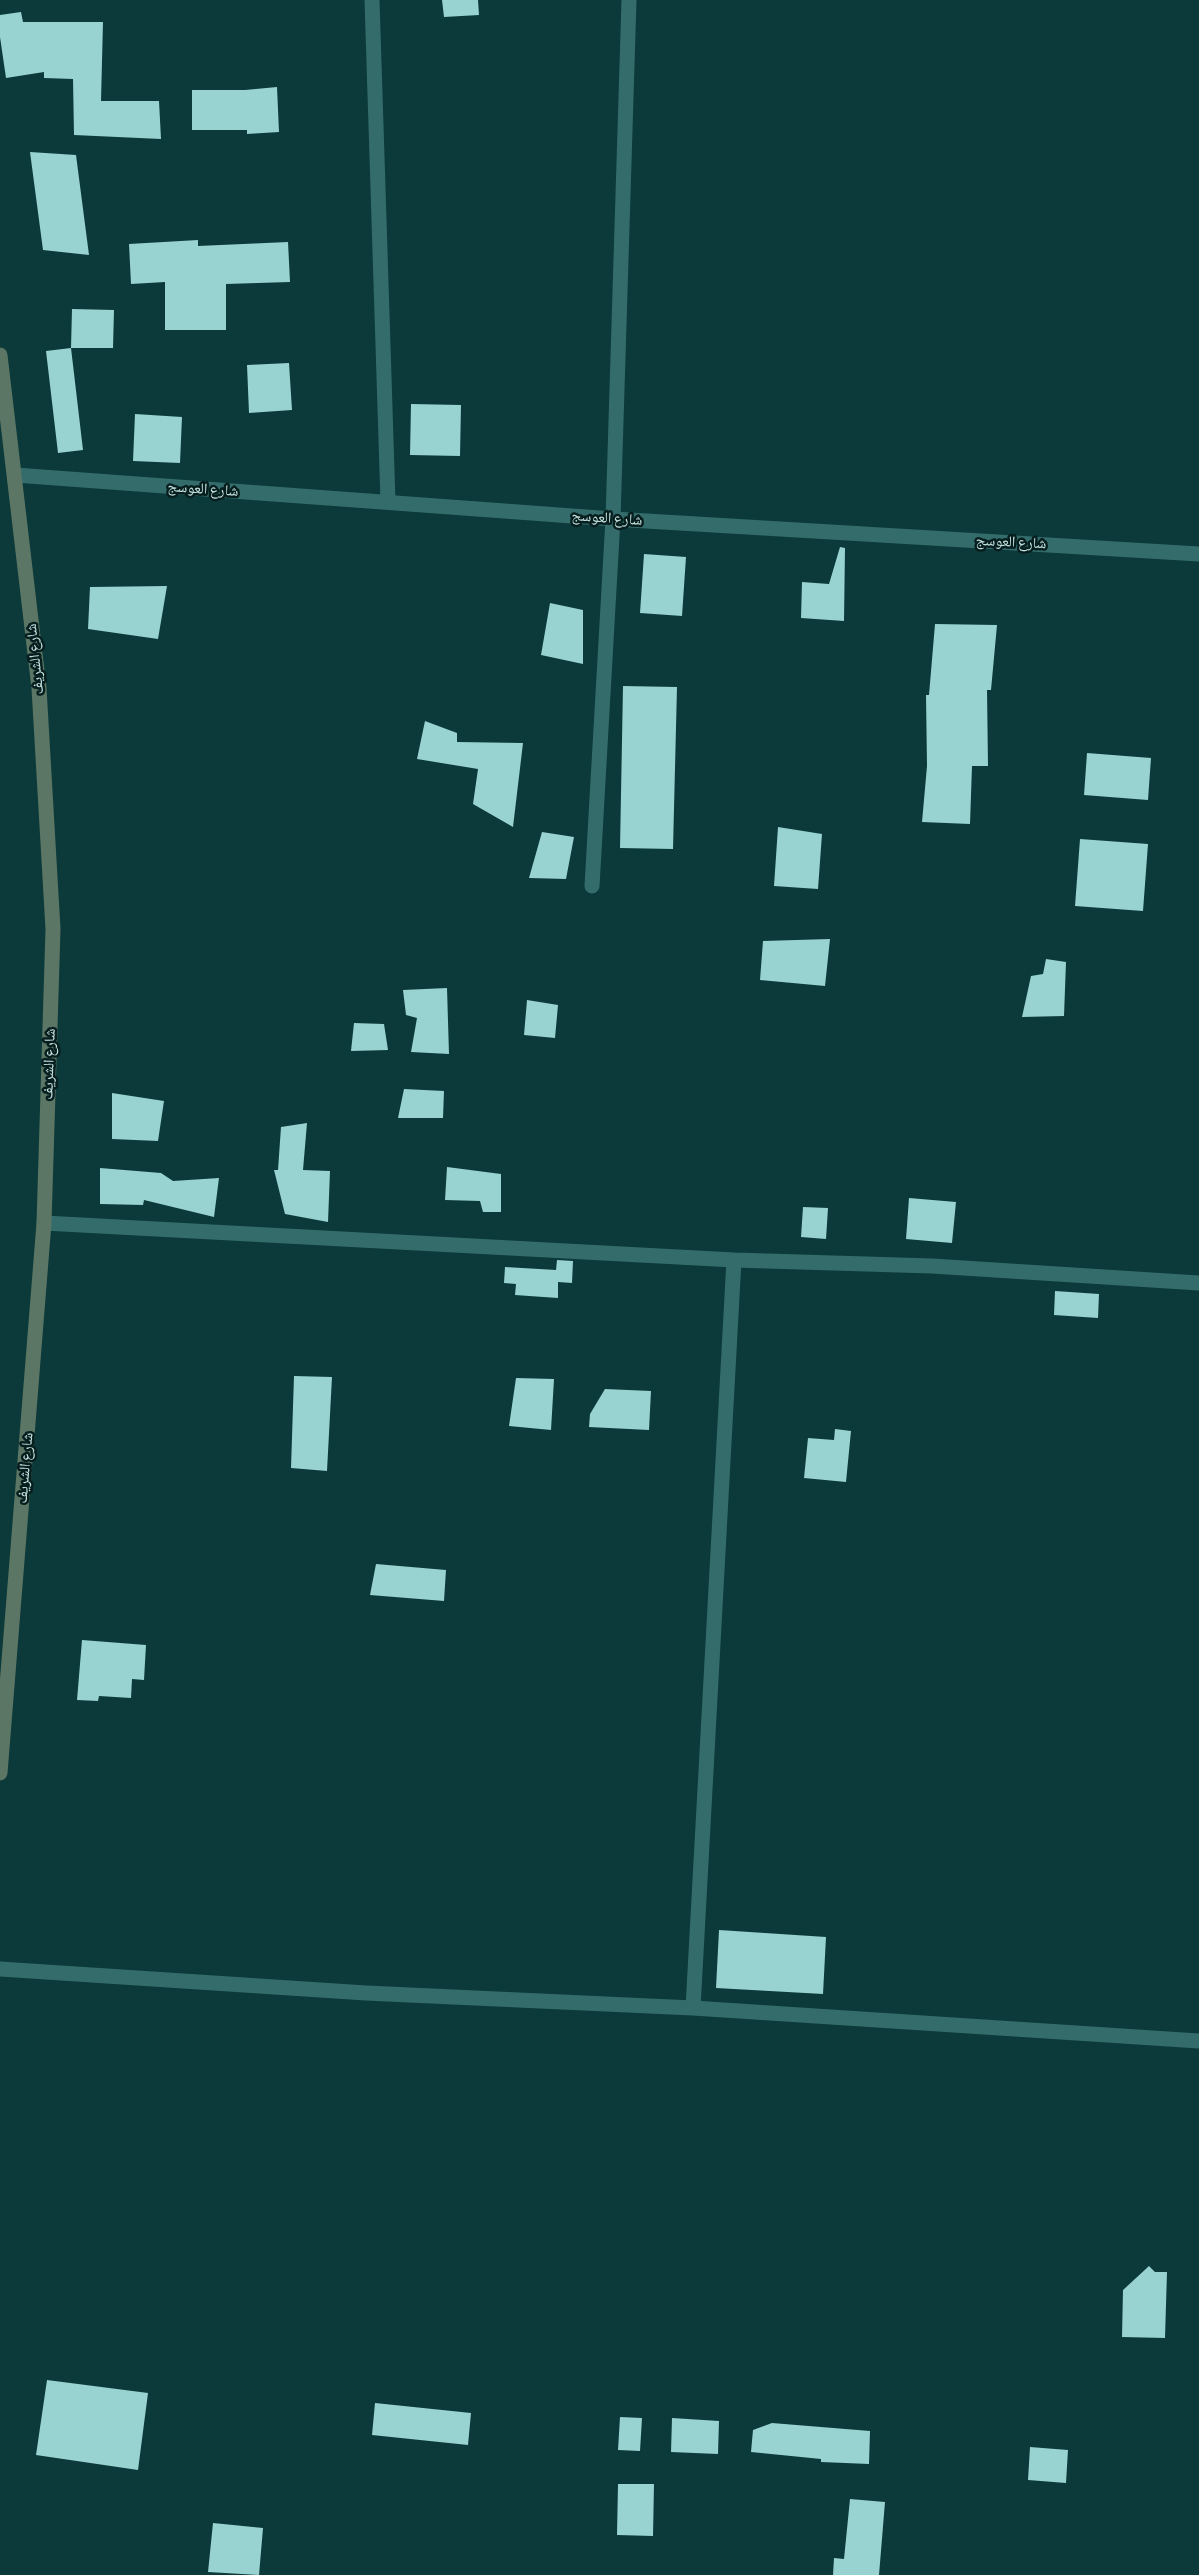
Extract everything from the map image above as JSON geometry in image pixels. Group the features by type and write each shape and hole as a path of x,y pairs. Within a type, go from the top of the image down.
{"main road":[{"name":"شارع الشريف","path":"0,355 39,688 53,929 44,1223 0,1773"}],"street":[{"path":"372,0 388,502"},
{"path":"592,886 613,519 629,0"},
{"name":"شارع العوسج","path":"15,475 613,519 1199,554"},
{"path":"44,1223 734,1260 932,1266 1199,1283"},
{"path":"693,2008 734,1260"},
{"path":"0,1969 366,1993 693,2008 1199,2040"}],"building":[{"path":"442,0 478,0 479,15 444,17"},
{"path":"21,12 23,22 103,22 101,101 159,101 161,139 74,135 73,79 44,78 44,72 6,78 0,37 0,15"},
{"path":"277,87 279,132 247,134 247,130 192,130 192,90 245,90"},
{"path":"30,152 76,155 89,255 43,250"},
{"path":"198,240 198,246 288,242 290,282 226,284 226,330 165,330 165,282 131,284 129,244"},
{"path":"72,309 114,310 113,348 71,348"},
{"path":"71,348 83,450 58,453 46,351"},
{"path":"289,363 292,410 249,413 247,365"},
{"path":"411,404 461,405 460,456 410,455"},
{"path":"135,414 182,417 180,463 133,461"},
{"path":"840,547 845,548 844,621 801,618 802,582 829,584"},
{"path":"644,554 686,557 682,616 640,613"},
{"path":"167,586 158,639 88,629 90,587"},
{"path":"550,603 583,610 583,664 541,655"},
{"path":"935,624 997,625 991,690 987,690 988,766 972,766 970,824 922,822 927,766 926,695 929,695"},
{"path":"623,686 677,687 673,849 620,848"},
{"path":"425,721 457,733 457,742 523,743 513,827 473,804 478,769 417,759"},
{"path":"1087,753 1151,758 1148,800 1084,795"},
{"path":"778,827 822,834 818,889 774,886"},
{"path":"542,832 574,837 566,879 529,878"},
{"path":"1080,839 1148,844 1143,911 1075,906"},
{"path":"830,939 825,986 760,980 763,941"},
{"path":"1046,959 1066,962 1064,1016 1022,1017 1031,976 1043,974"},
{"path":"447,988 449,1054 411,1052 417,1018 406,1015 403,990"},
{"path":"527,1000 558,1005 555,1038 524,1035"},
{"path":"354,1023 384,1024 388,1050 351,1051"},
{"path":"404,1089 444,1091 443,1118 398,1118"},
{"path":"112,1093 164,1101 158,1141 112,1139"},
{"path":"307,1123 303,1170 330,1171 328,1222 285,1214 274,1170 278,1170 281,1127"},
{"path":"447,1167 501,1174 501,1212 483,1212 480,1201 445,1200"},
{"path":"100,1168 161,1173 173,1181 219,1178 214,1217 144,1200 143,1205 100,1204"},
{"path":"909,1198 956,1202 952,1243 906,1239"},
{"path":"803,1207 828,1208 826,1239 801,1237"},
{"path":"557,1260 573,1261 572,1283 558,1282 558,1298 515,1295 516,1284 504,1283 505,1267 556,1270"},
{"path":"1055,1291 1099,1294 1098,1318 1054,1315"},
{"path":"294,1376 332,1377 327,1471 291,1468"},
{"path":"516,1378 554,1379 551,1430 509,1426"},
{"path":"605,1389 651,1391 649,1430 589,1427 590,1414"},
{"path":"835,1429 851,1431 846,1482 804,1478 808,1438 834,1440"},
{"path":"376,1564 446,1570 444,1601 370,1595"},
{"path":"82,1640 146,1645 144,1680 132,1679 131,1698 99,1696 98,1701 77,1700"},
{"path":"719,1930 826,1937 823,1994 716,1988"},
{"path":"1149,2266 1155,2272 1167,2272 1165,2338 1122,2337 1123,2290"},
{"path":"47,2380 148,2393 138,2470 36,2455"},
{"path":"375,2403 471,2413 468,2445 372,2435"},
{"path":"620,2417 642,2418 640,2451 618,2450"},
{"path":"672,2418 719,2421 718,2454 671,2452"},
{"path":"772,2423 870,2431 869,2464 821,2462 821,2459 751,2452 753,2430"},
{"path":"1030,2447 1068,2450 1066,2483 1028,2480"},
{"path":"618,2484 654,2484 653,2536 617,2535"},
{"path":"850,2499 885,2502 879,2575 833,2575 834,2558 844,2559"},
{"path":"213,2523 263,2528 259,2575 208,2572"}]}
